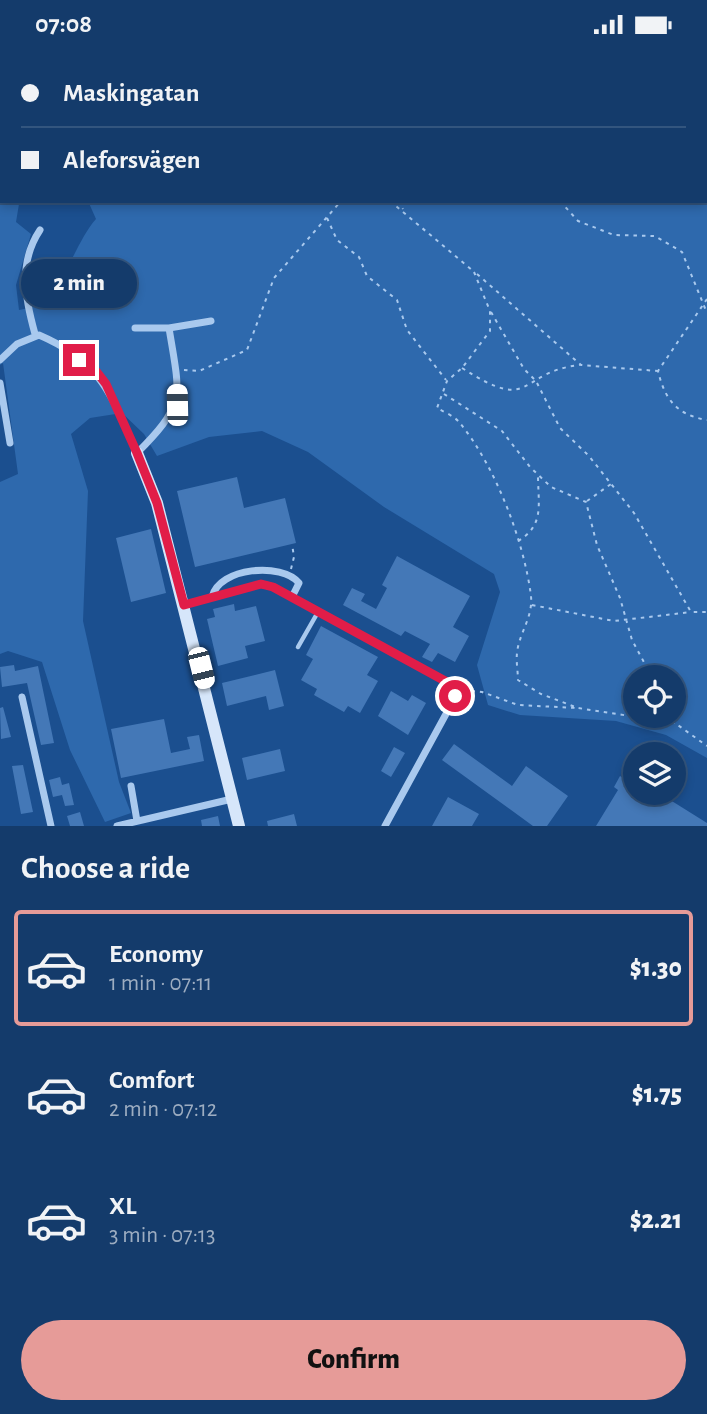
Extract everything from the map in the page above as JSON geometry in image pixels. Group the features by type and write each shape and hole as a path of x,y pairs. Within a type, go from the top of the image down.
{"street":[{"path":"34,334 24,278 28,252 40,230"},
{"path":"135,328 169,328 211,321"},
{"path":"137,453 168,420 177,405 176,370 169,328"},
{"path":"0,360 34,334"},
{"path":"34,334 46,338 96,371 106,384 137,453 157,503 239,826"},
{"path":"0,383 10,443"},
{"path":"212,597 218,585 228,577 264,571 289,573 299,583 292,597"},
{"path":"184,605 261,584 292,597 447,682 454,689 452,703 385,826"},
{"path":"22,697 51,826"},
{"path":"131,786 134,823"},
{"path":"117,826 232,799"}],"lane":[{"path":"298,647 318,612"}],"path":[{"path":"176,370 199,371 247,351 274,278 339,203"},
{"path":"393,203 581,365"},
{"path":"399,203 404,211"},
{"path":"562,203 578,221 614,235 655,236 682,252 707,313"},
{"path":"327,218 337,240 359,257 367,275 397,300 407,330 447,381"},
{"path":"474,272 490,311 524,369 536,380 560,428 634,513 691,612"},
{"path":"658,371 707,297"},
{"path":"490,311 490,331 463,369 447,381 437,408 458,420 479,451 507,509 518,541 531,605 529,621 517,652 518,680 541,694 578,708"},
{"path":"463,369 500,390 516,392 561,367 581,365 658,371"},
{"path":"658,371 673,407 693,418 707,420"},
{"path":"442,393 502,431 551,487 586,502"},
{"path":"518,541 528,535 538,522 538,475"},
{"path":"586,502 611,484"},
{"path":"586,502 597,545 647,665"},
{"path":"289,573 294,558 292,544"},
{"path":"531,605 627,621 707,612"},
{"path":"454,689 482,692 518,705 578,708 623,715"},
{"path":"682,728 707,746"}],"shaded area":[{"path":"0,203 23,203 19,204 16,222 31,234 16,285 19,310 34,306 46,298 56,286 96,219 89,203 707,203 707,758 686,746 686,742 678,742 666,735 641,728 686,728 686,665 623,665 623,723 520,715 488,705 477,665 500,592 494,574 384,507 308,452 262,431 209,437 157,456 144,434 122,413 90,418 71,434 88,491 83,621 119,782 131,813 105,822 70,750 42,662 8,651 0,654 0,482 18,474 3,363 0,365"}],"building":[{"path":"237,477 244,508 285,498 296,543 195,567 177,491"},
{"path":"151,529 166,593 131,602 116,538"},
{"path":"397,556 470,596 453,627 469,636 455,662 438,653 432,662 422,657 430,644 405,631 401,636 343,605 352,588 365,594 361,601 376,609 387,588 382,585"},
{"path":"234,604 235,611 256,606 265,641 245,646 248,658 218,666 207,619 215,617 213,609"},
{"path":"321,626 378,657 367,675 378,681 360,713 348,706 344,712 314,695 317,689 301,680 313,659 306,655"},
{"path":"14,665 15,671 38,666 54,743 41,745 27,683 2,687 0,667"},
{"path":"275,670 284,706 269,710 266,696 227,706 222,683"},
{"path":"391,691 408,701 412,695 426,703 408,735 378,716"},
{"path":"3,707 11,737 1,739 0,708"},
{"path":"164,719 171,753 190,749 187,737 199,735 204,761 121,778 111,729"},
{"path":"454,744 512,786 526,766 568,796 547,826 533,826 442,760"},
{"path":"394,747 405,753 391,777 381,771"},
{"path":"280,749 285,771 247,780 242,758"},
{"path":"23,765 33,812 21,814 12,766"},
{"path":"620,776 623,778 623,805 678,805 707,823 707,826 596,826 618,790 614,787"},
{"path":"60,777 62,785 69,783 74,805 65,806 62,795 53,797 49,780"},
{"path":"448,797 479,814 472,826 432,826"},
{"path":"80,812 84,826 70,826 67,816"},
{"path":"294,814 297,826 268,826 267,821"},
{"path":"218,816 220,826 202,826 201,820"}],"route":[{"path":"79,360 96,371 106,384 137,453 157,503 184,605 261,584 273,587 447,682 454,689 455,696"}]}
